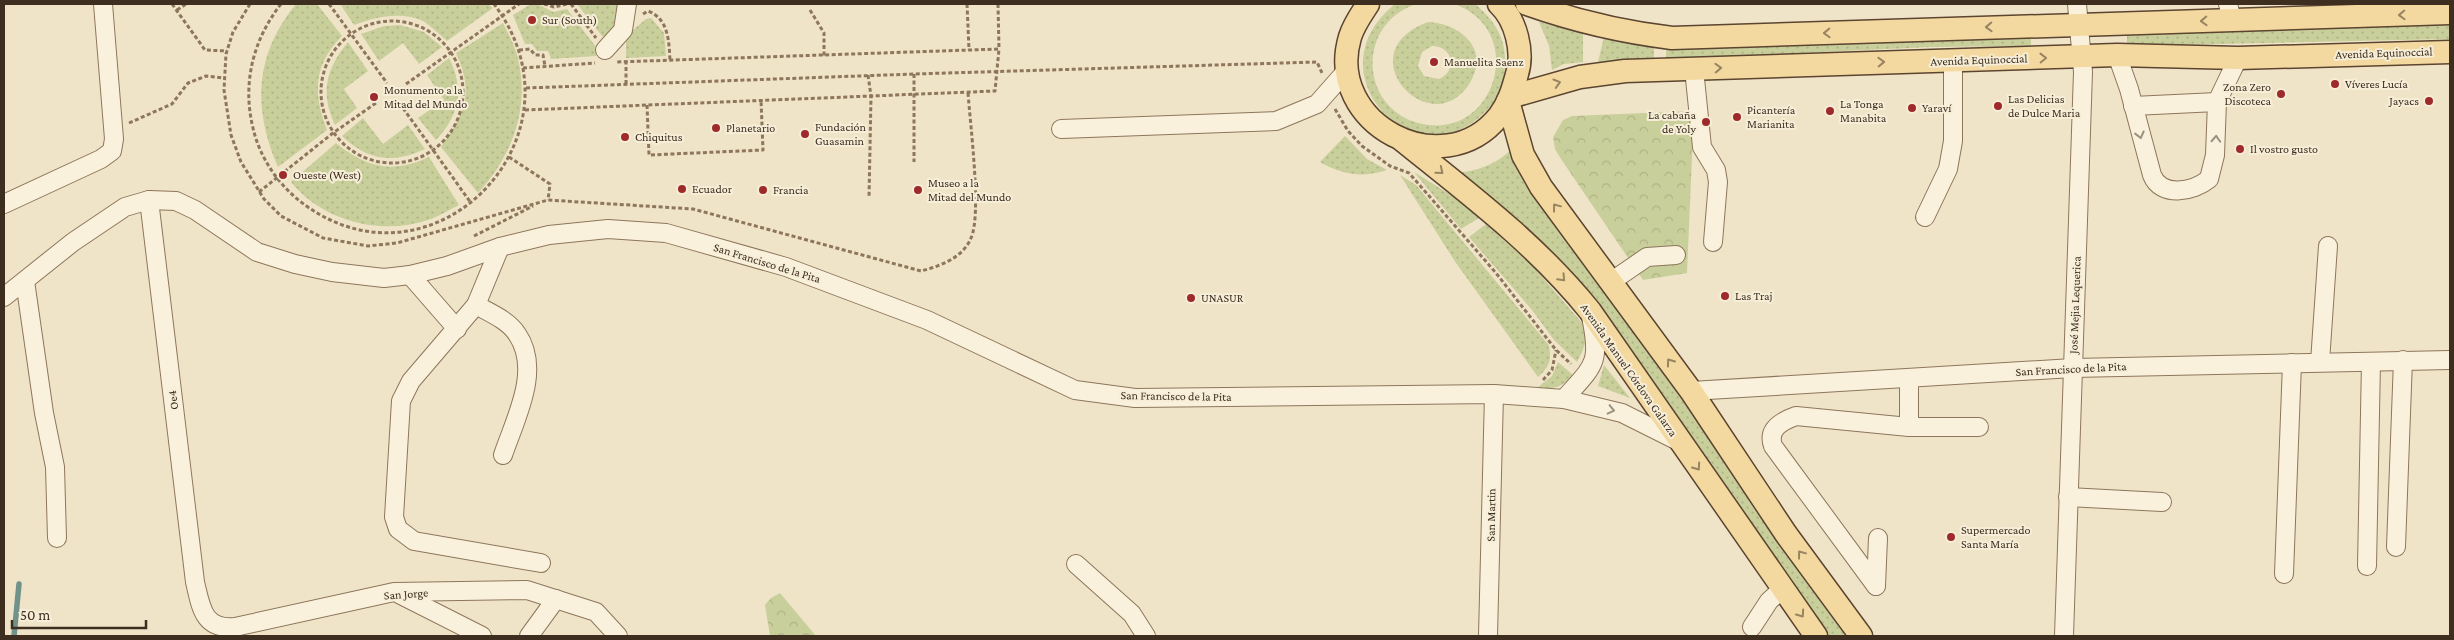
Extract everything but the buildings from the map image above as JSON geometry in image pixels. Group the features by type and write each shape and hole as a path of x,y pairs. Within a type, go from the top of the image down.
{"main road":[{"path":"1368,4 1353,14 1347,54 1347,70 1350,85 1363,110 1375,124 1402,140 1422,146 1443,146 1464,140 1482,131 1498,117 1509,99 1520,64 1517,35 1504,9 1499,4"},
{"path":"1527,4 1575,21 1640,35 1672,38 2078,14 2318,11 2450,13"},
{"name":"Avenida Equinoccial","path":"1509,99 1580,77 1624,71 2117,55 2238,58 2450,52"},
{"path":"1509,99 1523,155 1541,187 1612,281 1691,392 1786,534 1861,636"},
{"name":"Avenida Manuel Córdova Galarza","path":"1402,140 1518,235 1562,277 1590,311 1815,636"}],"street":[{"path":"4,204 100,160 112,151 113,132 103,4"},
{"path":"606,56 623,30 627,4"},
{"name":"José Mejia Lequerica","path":"2064,636 2083,72 2078,14"},
{"path":"2117,55 2154,182 2169,191 2191,189 2209,179 2215,155 2217,102 2238,58"},
{"path":"1925,217 1948,169 1952,141 1953,60"},
{"path":"1694,69 1702,147 1716,170 1718,182 1713,242"},
{"path":"1061,130 1276,121 1317,104 1347,70"},
{"path":"2133,106 2217,102"},
{"name":"San Francisco de la Pita","path":"4,298 73,242 125,207 149,200 176,201 195,210 257,252 295,264 332,272 384,278 410,275 447,266 500,248 549,235 608,229 666,233 786,267 919,316 1075,390 1135,398 1494,394 1564,399 1622,413 1680,442"},
{"name":"Oe4","path":"149,200 199,600"},
{"path":"2320,362 2328,246"},
{"path":"500,248 476,304 457,329 411,380 401,401 394,517 398,529 414,541 541,563"},
{"path":"1612,281 1647,256 1676,255"},
{"path":"410,275 457,329"},
{"path":"25,281 44,413 56,467 57,538"},
{"path":"476,304 502,320 516,333 525,348 528,374 503,455"},
{"path":"1564,399 1593,366 1597,344 1590,311"},
{"path":"2396,547 2404,360"},
{"name":"San Francisco de la Pita","path":"1691,392 2073,368 2450,360"},
{"path":"2367,566 2371,362"},
{"path":"2284,574 2292,363"},
{"path":"1908,378 1909,427"},
{"name":"San Martin","path":"1488,636 1494,394"},
{"path":"1878,538 1876,586 1773,446 1771,440 1773,431 1782,421 1796,416 1909,427 1979,427"},
{"path":"2068,497 2162,502"},
{"path":"1076,564 1132,614 1146,636"},
{"path":"1752,627 1769,601 1783,588"},
{"name":"San Jorge","path":"199,600 201,610 207,619 215,625 225,628 260,623 396,592 527,590 596,612 618,636"},
{"path":"396,592 482,636"},
{"path":"529,636 556,599"}],"path":[{"path":"172,4 205,50 227,51"},
{"path":"177,10 186,4"},
{"path":"250,4 233,32 227,51 224,78 230,135 241,162 259,192 281,216 323,238 368,246 397,242 548,200 693,209 921,271 940,266 960,253 971,239 976,215 968,92"},
{"path":"281,4 259,40 250,70 248,86 253,132 265,160 277,178 298,200 313,211 346,226 364,230 391,231 418,228 452,215 471,203 495,179 510,157 521,128 525,110 524,68 519,50 502,14 494,4"},
{"path":"329,4 387,83"},
{"path":"406,84 502,14 519,4"},
{"path":"544,4 554,7 569,4 606,56"},
{"path":"967,4 969,50"},
{"path":"525,110 995,91 999,49 998,4"},
{"path":"810,10 824,33 824,56"},
{"path":"623,30 648,11 655,14 669,34 670,61"},
{"path":"379,22 407,22 433,32 451,51 461,71 463,102 461,112 452,131 433,150 406,162 383,163 351,150 333,133 322,108 322,80 332,53 351,34 379,22"},
{"path":"524,68 606,56 626,62 999,49"},
{"path":"519,50 530,50 534,55 543,55 545,66"},
{"path":"626,62 626,84"},
{"path":"914,74 914,162"},
{"path":"868,75 870,96 868,198"},
{"path":"113,132 172,104 188,83 206,76 224,78"},
{"path":"647,105 649,155 659,155 763,150 761,100"},
{"path":"259,192 333,133 376,103"},
{"path":"403,108 471,203"},
{"path":"510,157 550,184 548,200"},
{"path":"471,238 540,202"},
{"path":"1538,382 1552,370 1556,350"}],"green space":[{"path":"296,4 317,4 342,36 325,58 318,80 319,104 327,130 278,167 264,124 261,103 262,82 265,62 272,42 282,23"},
{"path":"340,4 488,4 493,8 447,41 423,21 406,16 388,16 354,25"},
{"path":"531,4 538,4 553,12 567,9 596,47 596,56 551,59 548,51 537,51 532,44 525,44 513,15"},
{"path":"577,4 620,4 620,24 613,27 612,33 606,37 602,36"},
{"path":"1395,4 1416,4 1395,15 1381,31 1374,50 1373,70 1378,89 1389,106 1406,118 1429,125 1453,123 1472,113 1486,97 1494,77 1496,55 1490,35 1476,17 1454,4 1475,4 1496,27 1505,55 1504,77 1501,88 1493,103 1482,115 1454,132 1427,134 1401,126 1380,109 1367,86 1363,59 1372,31"},
{"path":"651,18 664,33 666,56 626,58 626,36 646,19"},
{"path":"1428,22 1450,27 1468,39 1477,57 1476,67 1472,79 1456,98 1438,104 1419,100 1404,88 1395,72 1394,54 1404,36","holes":["1432,46 1439,47 1448,54 1451,65 1449,70 1439,79 1424,76 1418,66 1422,52"]},
{"path":"1539,22 1583,33 1583,62 1564,64 1552,70 1549,46"},
{"path":"503,23 516,51 521,74 522,93 520,111 516,129 501,163 478,193 441,147 461,113 466,92 462,67 456,53"},
{"path":"400,25 424,32 442,47 419,64 403,43 379,61 361,34 384,26"},
{"path":"2450,25 2450,39 2127,46 2127,34"},
{"path":"2031,36 2031,46 1932,47 1666,59 1666,47 1742,48 1839,41"},
{"path":"1604,37 1654,45 1654,59 1598,62"},
{"path":"348,42 368,71 344,89 357,108 335,125 328,102 328,81 330,71"},
{"path":"449,58 457,81 457,102 450,121 436,140 418,118 444,100 427,75"},
{"path":"1694,111 1687,273 1643,280 1561,159 1555,149 1553,137 1563,120 1572,116"},
{"path":"363,118 383,144 408,125 425,149 402,157 392,158 381,158 361,151 342,136"},
{"path":"1345,136 1367,159 1387,170 1369,174 1353,174 1337,170 1320,162"},
{"path":"336,143 358,158 380,166 403,165 429,157 459,205 428,220 410,225 391,226 354,222 319,207 291,182"},
{"path":"1512,149 1596,277 1847,636 1828,636 1544,245 1512,216 1455,173 1471,171 1486,166"},
{"path":"1414,172 1454,197 1479,218 1461,229"},
{"path":"1400,175 1416,185 1548,344 1549,362 1545,370 1538,377 1456,263"},
{"path":"1486,224 1530,263 1583,324 1586,339 1577,362 1554,340 1532,310 1469,237"},
{"path":"1558,362 1573,375 1557,387 1537,388 1552,376"},
{"path":"1604,365 1630,398 1598,386"},
{"path":"780,593 816,636 770,636 765,605 771,598"}],"waterway":[{"path":"14,636 19,584"}],"place":[{"name":"Sur (South)","path":"532,20"},
{"name":"Manuelita Saenz","path":"1434,62"},
{"name":"Víveres Lucía","path":"2335,84"},
{"name":"Zona Zero Discoteca","path":"2281,94"},
{"name":"Monumento a la Mitad del Mundo","path":"374,97"},
{"name":"Jayacs","path":"2429,101"},
{"name":"Las Delicias de Dulce Maria","path":"1998,106"},
{"name":"Yaraví","path":"1912,108"},
{"name":"La Tonga Manabita","path":"1830,111"},
{"name":"Picantería Marianita","path":"1737,117"},
{"name":"La cabaña de Yoly","path":"1706,122"},
{"name":"Planetario","path":"716,128"},
{"name":"Fundación Guasamin","path":"805,134"},
{"name":"Chiquitus","path":"625,137"},
{"name":"Il vostro gusto","path":"2240,149"},
{"name":"Oueste (West)","path":"283,175"},
{"name":"Ecuador","path":"682,189"},
{"name":"Francia","path":"763,190"},
{"name":"Museo a la Mitad del Mundo","path":"918,190"},
{"name":"Las Traj","path":"1725,296"},
{"name":"UNASUR","path":"1191,298"},
{"name":"Supermercado Santa María","path":"1951,537"}]}
